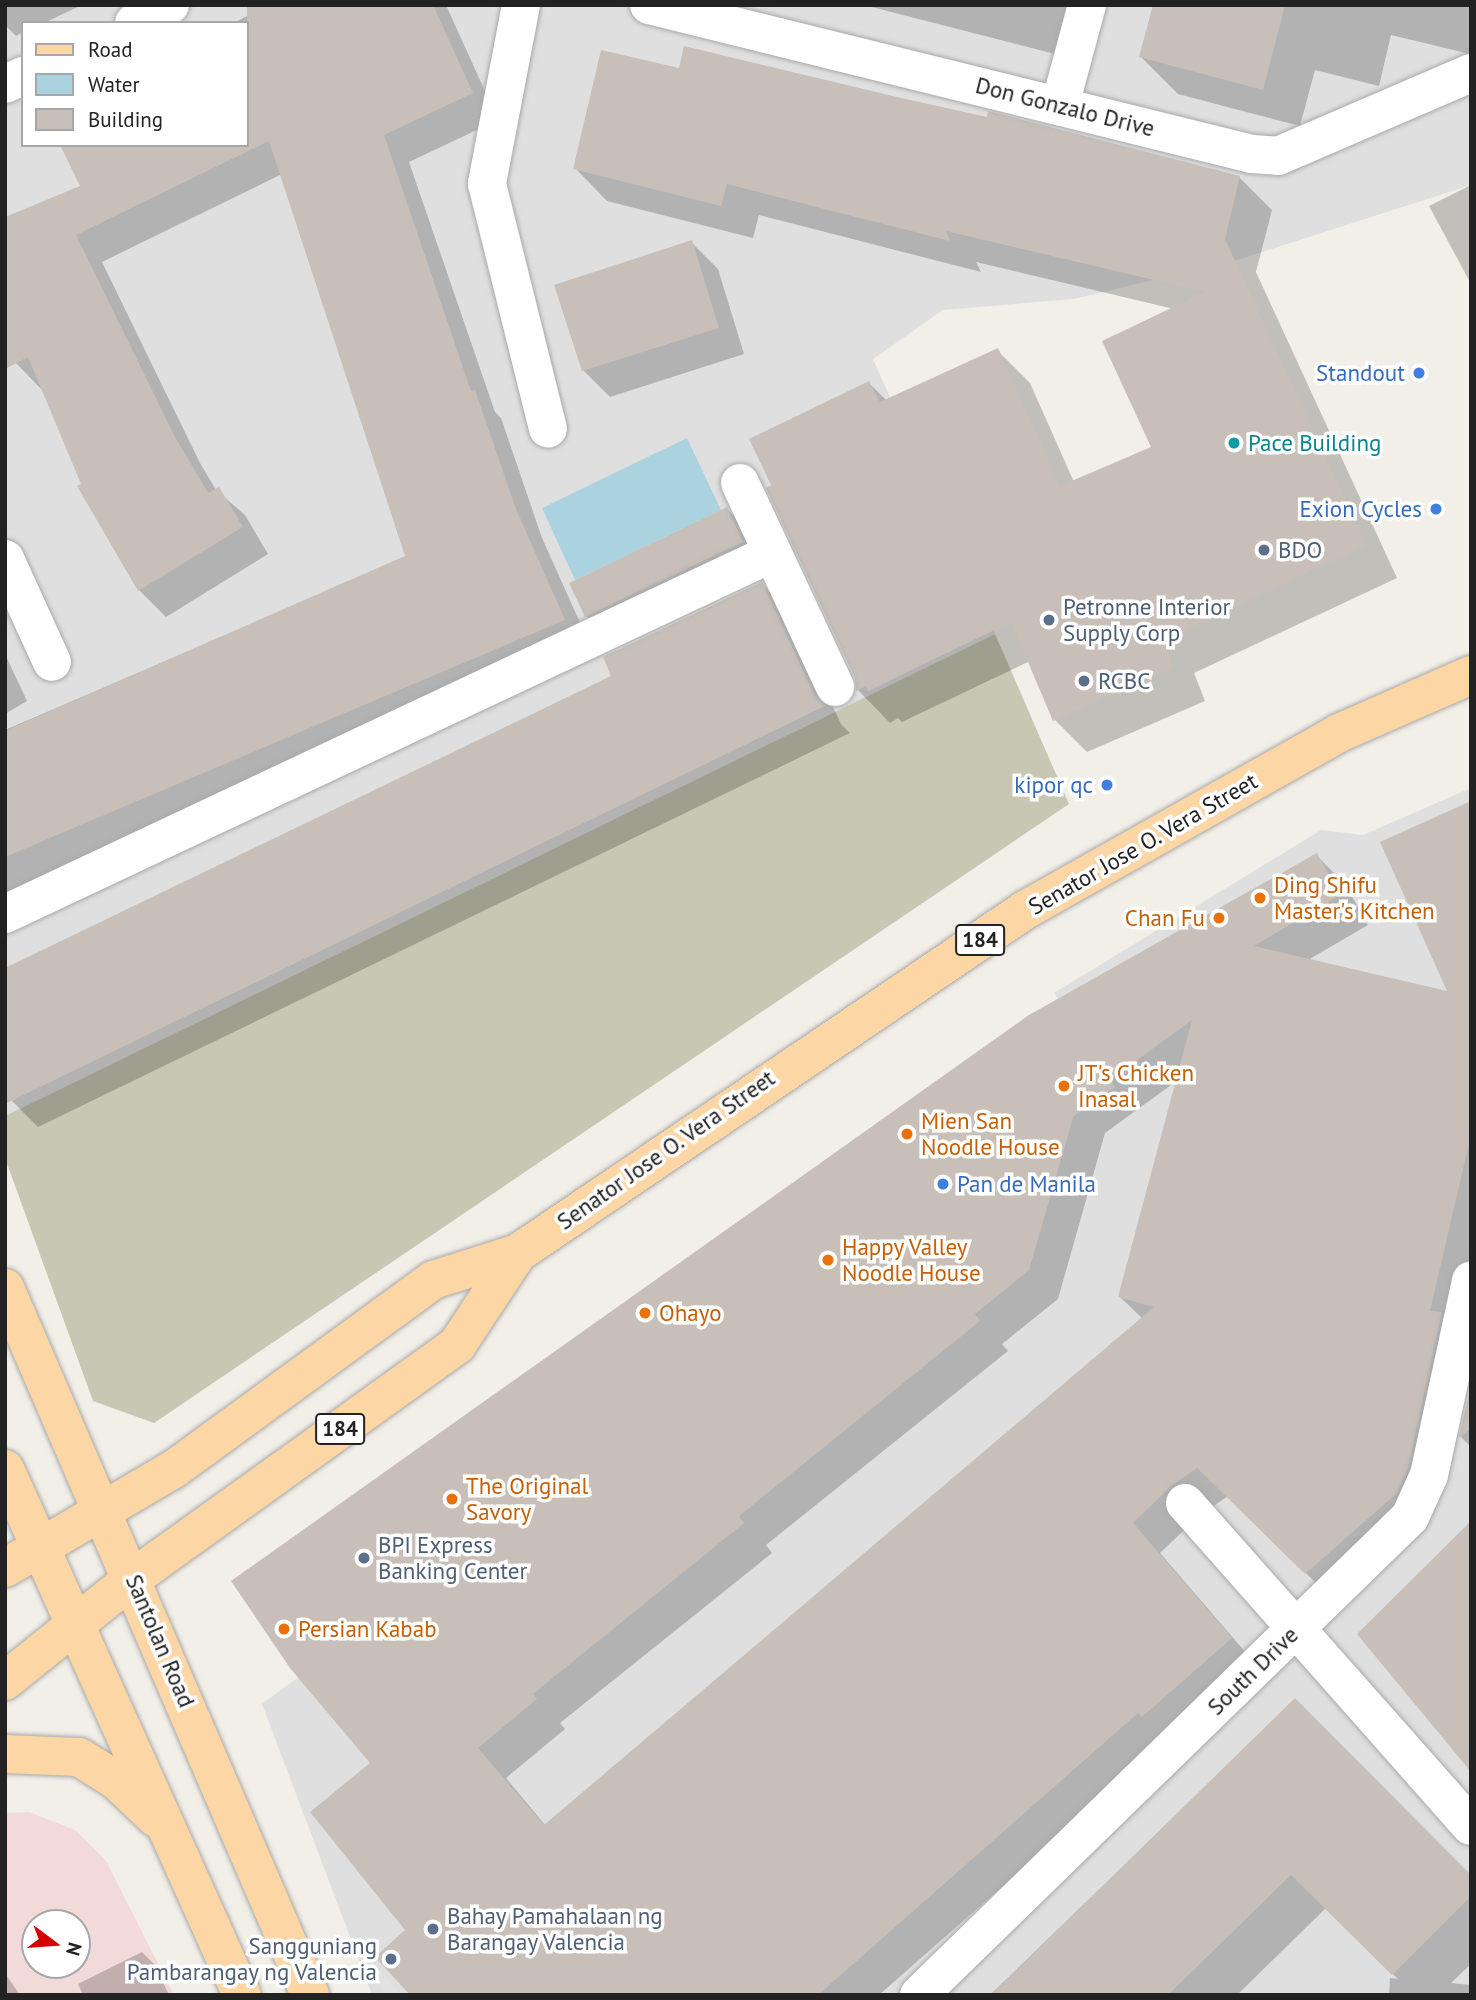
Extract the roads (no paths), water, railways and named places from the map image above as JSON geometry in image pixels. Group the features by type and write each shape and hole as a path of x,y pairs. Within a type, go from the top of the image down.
{"main road":[{"name":"Senator Jose O. Vera Street","path":"103,1512 173,1468 433,1279 518,1253 1025,910 1339,733 1471,675"},
{"name":"Senator Jose O. Vera Street","path":"133,1578 457,1345 518,1253"},
{"name":"Santolan Road","path":"5,1288 133,1578 310,1995"},
{"path":"5,1469 43,1545 242,1995"},
{"name":"184","path":"5,1568 103,1512"},
{"name":"184","path":"5,1681 133,1578"},
{"path":"5,1754 79,1757 132,1793 175,1840"}],"street":[{"path":"138,21 170,5"},
{"path":"521,5 487,184 548,429"},
{"name":"Don Gonzalo Drive","path":"649,5 1252,154 1278,156 1471,73"},
{"path":"1060,105 1087,5"},
{"path":"5,84 21,77"},
{"path":"740,483 835,687"},
{"path":"5,914 772,553"},
{"path":"5,559 52,662"},
{"name":"South Drive","path":"919,1995 1410,1517 1429,1475 1471,1280"},
{"path":"1185,1503 1471,1826"}],"water":[{"path":"687,438 721,510 575,580 542,508"}],"place":[{"name":"Standout","path":"1419,373"},
{"name":"Pace Building","path":"1234,443"},
{"name":"Exion Cycles","path":"1436,509"},
{"name":"BDO","path":"1264,550"},
{"name":"Petronne Interior Supply Corp","path":"1049,620"},
{"name":"RCBC","path":"1084,681"},
{"name":"kipor qc","path":"1107,785"},
{"name":"Ding Shifu Master's Kitchen","path":"1260,898"},
{"name":"Chan Fu","path":"1219,918"},
{"name":"JT's Chicken Inasal","path":"1064,1086"},
{"name":"Mien San Noodle House","path":"907,1134"},
{"name":"Pan de Manila","path":"943,1184"},
{"name":"Happy Valley Noodle House","path":"828,1260"},
{"name":"Ohayo","path":"645,1313"},
{"name":"The Original Savory","path":"452,1499"},
{"name":"BPI Express Banking Center","path":"364,1558"},
{"name":"Persian Kabab","path":"284,1629"},
{"name":"Bahay Pamahalaan ng Barangay Valencia","path":"433,1929"},
{"name":"Sangguniang Pambarangay ng Valencia","path":"391,1959"}]}
